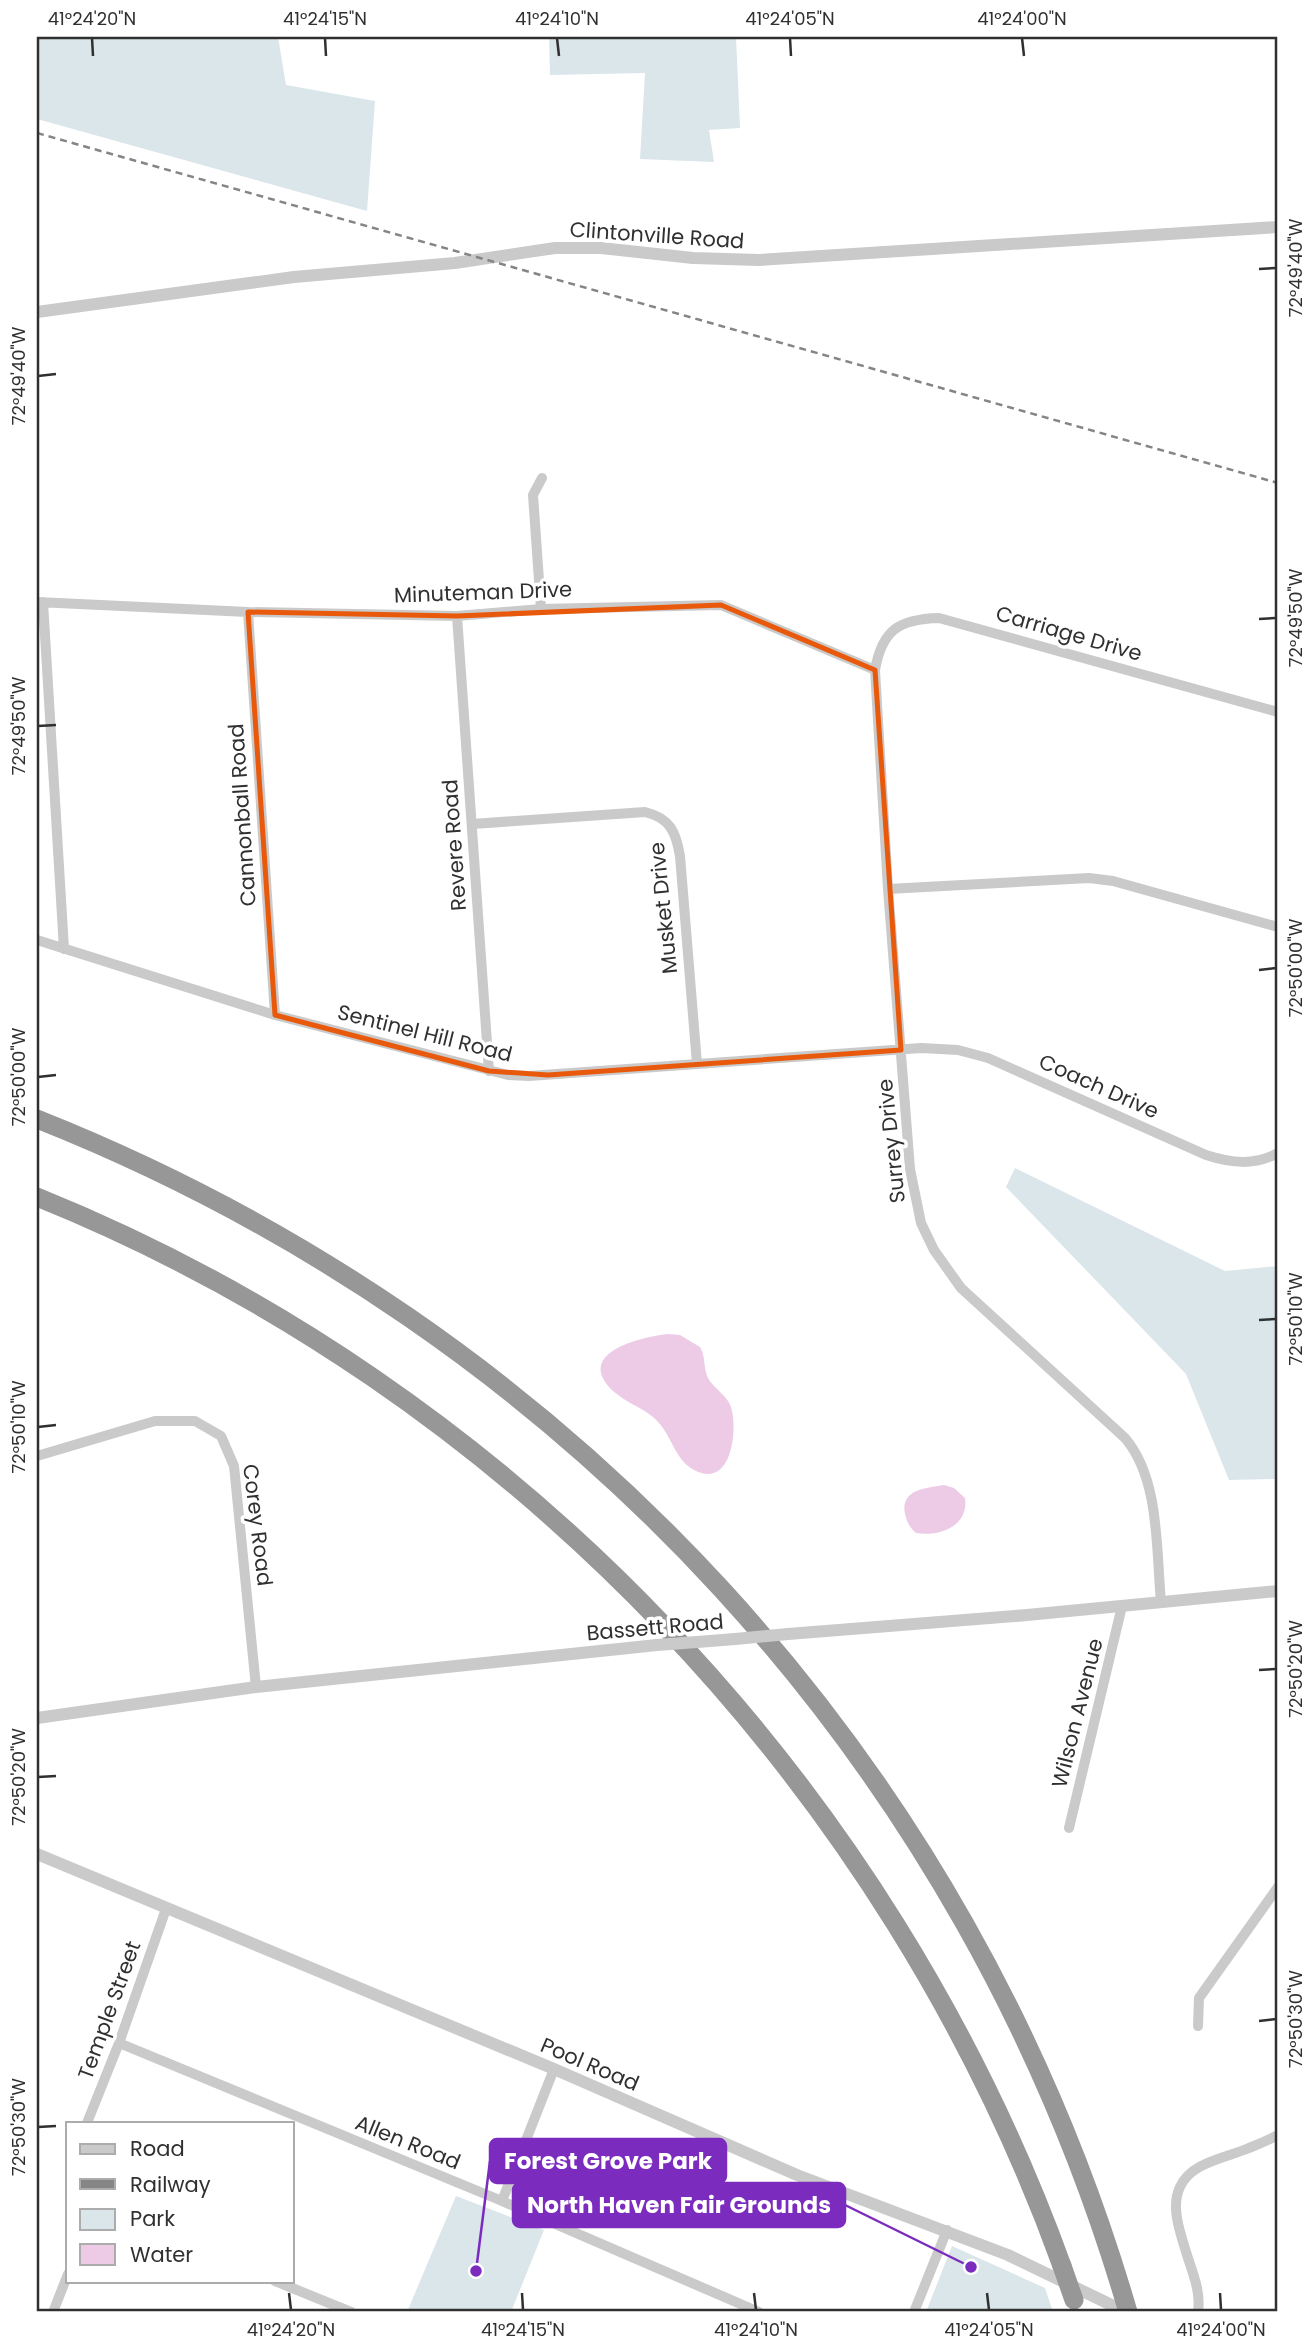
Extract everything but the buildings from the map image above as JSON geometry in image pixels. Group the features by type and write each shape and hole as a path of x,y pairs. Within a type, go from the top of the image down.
{"highway":[{"path":"37,1119 143,1165 219,1203 294,1244 405,1314 470,1361 576,1446 646,1511 724,1591 795,1674 862,1762 912,1836 963,1921 1009,2007 1050,2095 1094,2206 1126,2307"},
{"path":"37,1197 201,1274 283,1321 364,1373 446,1431 541,1508 653,1614 723,1690 771,1748 840,1839 890,1914 946,2011 985,2087 1027,2178 1076,2306"}],"street":[{"name":"Clintonville Road","path":"37,312 294,277 455,263 555,248 601,248 704,258 760,260 1278,228"},
{"path":"541,609 533,495 542,478"},
{"path":"40,602 64,949"},
{"name":"Minuteman Drive","path":"40,602 248,612 457,616 541,609 721,605 875,670"},
{"name":"Cannonball Road","path":"248,612 275,1015"},
{"name":"Revere Road","path":"457,616 489,1071"},
{"name":"Carriage Drive","path":"875,670 883,642 891,632 912,620 939,618 1278,712"},
{"name":"Surrey Drive","path":"875,670 888,889 913,1192 927,1238 942,1264 961,1288 1125,1438 1139,1456 1151,1492 1161,1601"},
{"name":"Musket Drive","path":"472,824 645,812 657,815 665,821 673,830 680,856 697,1064"},
{"path":"888,889 1090,878 1113,881 1278,927"},
{"name":"Sentinel Hill Road","path":"37,940 275,1015 489,1071 529,1076 901,1050"},
{"name":"Coach Drive","path":"901,1050 950,1049 988,1058 1206,1155 1226,1161 1257,1161 1278,1153"},
{"name":"Corey Road","path":"37,1456 155,1421 195,1421 221,1436 234,1466 256,1688"},
{"name":"Bassett Road","path":"37,1718 256,1688 657,1645 1278,1591"},
{"name":"Wilson Avenue","path":"1069,1828 1122,1606"},
{"name":"Pool Road","path":"37,1854 554,2069 797,2175 947,2230 1126,2307"},
{"path":"1198,2026 1199,1998 1278,1887"},
{"name":"Temple Street","path":"87,2122 119,2043 166,1909"},
{"name":"Allen Road","path":"119,2043 759,2312"},
{"path":"502,2202 554,2069"},
{"path":"1198,2312 1200,2299 1180,2232 1176,2207 1180,2187 1191,2173 1210,2162 1278,2135"},
{"path":"914,2312 947,2230"},
{"path":"53,2312 66,2279"},
{"path":"277,2282 351,2312"}],"highlighted area":[{"path":"721,605 875,670 901,1050 548,1075 489,1071 275,1015 248,612 457,616"}],"green space":[{"path":"37,37 278,37 286,85 375,101 367,211 37,119"},
{"path":"549,37 736,37 740,128 709,130 714,162 640,159 645,73 550,75"},
{"path":"1015,1168 1225,1271 1278,1266 1278,1479 1229,1480 1186,1374 1006,1187"},
{"path":"456,2196 544,2230 511,2312 407,2312"},
{"path":"952,2246 1045,2288 1053,2312 926,2312"}],"water":[{"path":"668,1334 680,1335 700,1347 708,1378 731,1407 734,1429 730,1454 718,1471 708,1474 688,1466 660,1424 648,1413 613,1391 603,1378 601,1366 605,1357 615,1349 642,1339"},
{"path":"944,1485 954,1488 965,1498 962,1516 951,1528 943,1531 916,1533 906,1517 907,1499 916,1491"}],"railway":[{"path":"37,133 1278,483"}],"place":[{"name":"North Haven Fair Grounds","path":"971,2267"},
{"name":"Forest Grove Park","path":"476,2271"}]}
